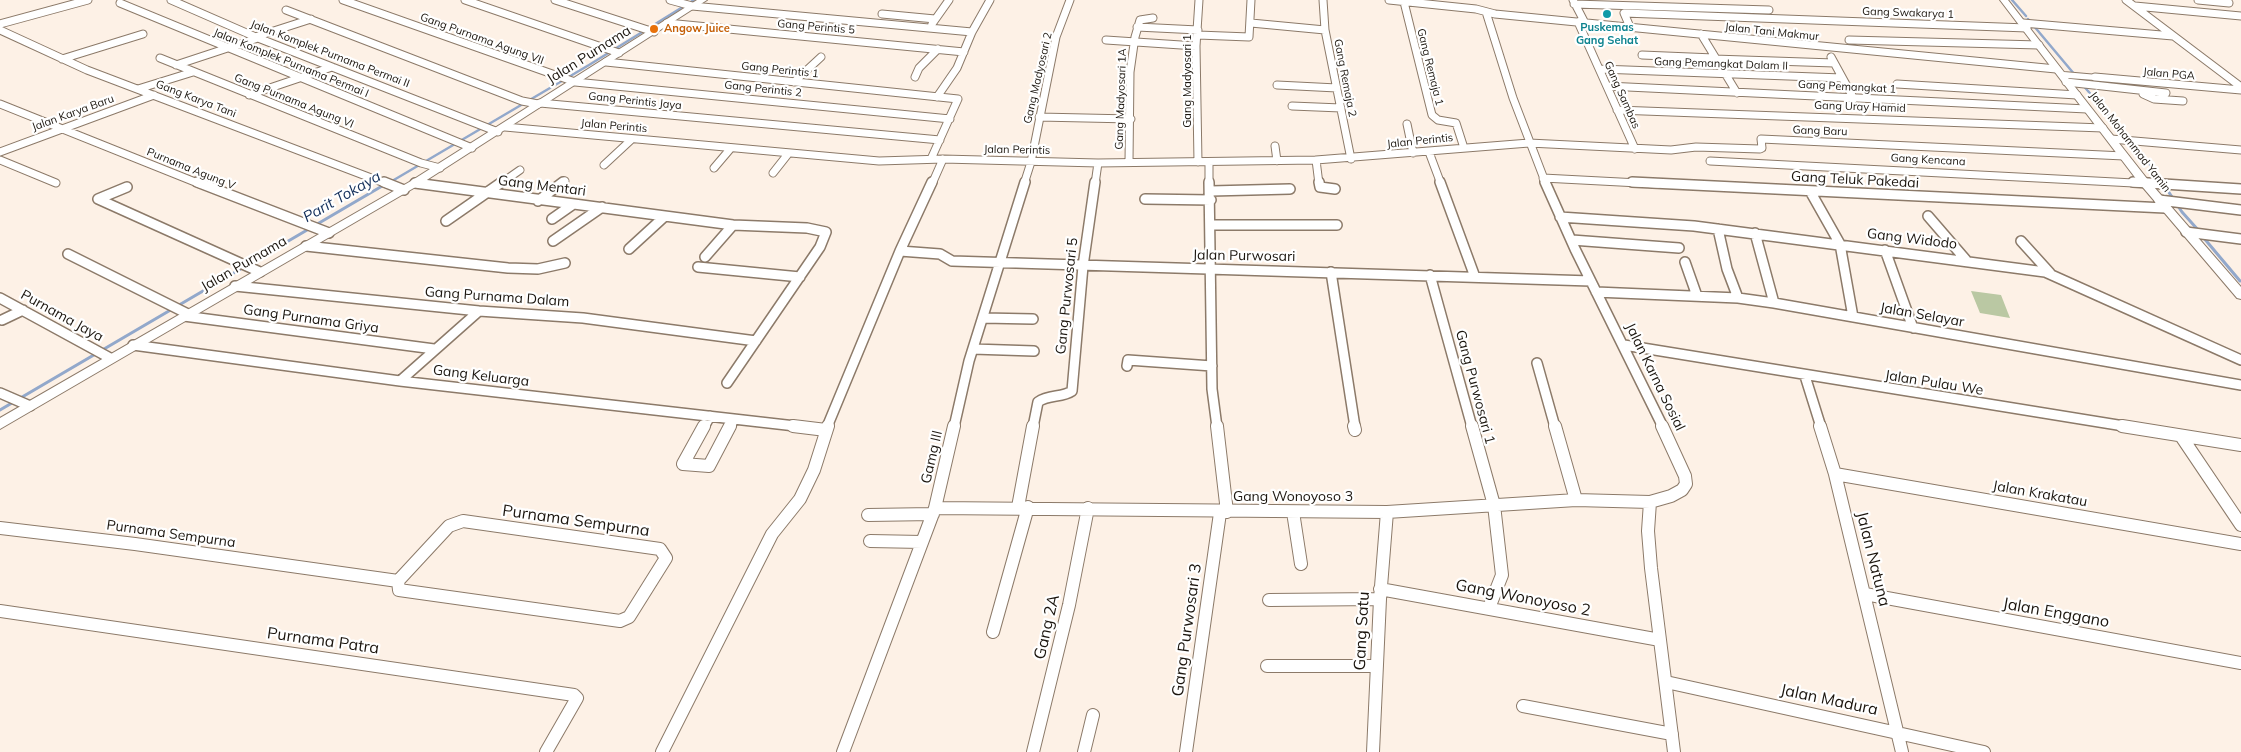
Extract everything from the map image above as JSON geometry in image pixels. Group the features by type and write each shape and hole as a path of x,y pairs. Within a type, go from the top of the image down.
{"street":[{"path":"0,24 88,0"},
{"name":"Jalan Komplek Purnama Permai II","path":"171,0 256,37 332,67 483,126 498,129"},
{"name":"Gang Purnama Agung VII","path":"343,0 572,81 950,119"},
{"path":"465,0 617,53"},
{"path":"555,0 653,32"},
{"path":"670,0 688,5 972,32"},
{"name":"Jalan Purnama","path":"0,424 108,357 133,345 258,271 306,246 401,189 415,183 436,167 668,23 688,5 703,0"},
{"path":"929,29 949,0"},
{"path":"937,97 958,68 972,32 990,0"},
{"name":"Gang Madyosari 2","path":"1031,162 1056,37 1070,0"},
{"name":"Gang Madyosari 1","path":"1198,162 1196,46 1199,0"},
{"path":"1153,18 1140,19 1137,27 1247,37 1249,36 1251,23 1251,0"},
{"name":"Gang Remaja 2","path":"1323,0 1326,30 1351,159"},
{"name":"Jalan Tani Makmur","path":"1389,0 1448,3 1486,12 1826,47 2062,77 2103,86 2139,90"},
{"name":"Jalan Mohammad Yamin","path":"2004,0 2144,182 2241,295"},
{"path":"2126,0 2240,90"},
{"path":"2198,0 2229,3"},
{"name":"Gang Remaja 1","path":"1406,1 1433,117 1456,123 1464,148"},
{"path":"1574,2 1769,10"},
{"name":"Gang Sambas","path":"1574,2 1607,86 1635,149"},
{"name":"Jalan Komplek Purnama Permai I","path":"120,3 468,147"},
{"path":"2134,6 2241,16"},
{"name":"Gang Perintis Jaya","path":"286,10 522,101 537,104 940,140"},
{"name":"Jalan Karna Sosial","path":"1486,12 1489,26 1529,143 1543,178 1596,292 1654,407 1686,480 1684,487 1677,493 1650,502"},
{"name":"Gang Swakarya 1","path":"1630,27 1624,13 2025,25"},
{"path":"882,14 935,19"},
{"path":"176,65 311,19"},
{"name":"Gang Perintis 5","path":"668,23 964,52"},
{"path":"1251,23 1326,30"},
{"path":"2025,25 2173,36"},
{"name":"Gang Madyosari 1A","path":"1128,162 1133,42 1137,27"},
{"name":"Gang Karya Tani","path":"0,30 62,59 401,189"},
{"path":"62,59 143,34"},
{"path":"1700,34 1737,93"},
{"path":"1106,40 1196,46"},
{"path":"1849,40 2040,45"},
{"path":"1826,47 1854,98"},
{"path":"915,77 919,68 938,49"},
{"path":"1642,54 1834,63"},
{"path":"794,82 821,57"},
{"name":"Gang Purnama Agung VI","path":"160,58 421,163 436,167"},
{"name":"Gang Perintis 1","path":"606,62 953,98 958,100 950,119"},
{"path":"250,95 332,67"},
{"name":"Gang Pemangkat Dalam II","path":"1600,69 1842,78"},
{"path":"138,89 193,72"},
{"path":"2062,77 2095,77"},
{"name":"Jalan PGA","path":"2095,77 2240,90"},
{"path":"1897,84 2077,95"},
{"path":"1277,85 1337,88"},
{"name":"Gang Pemangkat 1","path":"1607,86 2087,109"},
{"path":"2139,90 2166,92"},
{"path":"2139,90 2151,98 2184,101"},
{"name":"Jalan Karya Baru","path":"0,152 154,95"},
{"name":"Purnama Agung V","path":"0,104 327,232"},
{"path":"1292,106 1341,108"},
{"name":"Gang Uray Hamid","path":"1617,110 2102,128"},
{"path":"1039,118 1131,119"},
{"path":"931,159 950,119"},
{"path":"1407,124 1413,153"},
{"name":"Jalan Perintis","path":"498,129 880,161 931,159 1031,162 1316,160 1351,159 1529,143"},
{"path":"604,165 632,139"},
{"name":"Gang Baru","path":"1529,143 1635,149 1761,149 1761,139 2124,156"},
{"path":"2112,139 2239,152"},
{"path":"1275,146 1276,161"},
{"path":"714,168 731,148"},
{"path":"1429,152 1475,277"},
{"path":"773,173 788,154"},
{"path":"662,752 772,534 800,499 814,470 826,430 900,251 943,159"},
{"path":"0,160 56,183"},
{"path":"1316,160 1320,187 1335,189"},
{"name":"Gang Kencana","path":"1710,161 2144,182 2241,190"},
{"name":"Gamg III","path":"843,752 934,511 973,349 1031,162"},
{"name":"Gang Purwosari 5","path":"1023,507 1037,406 1040,400 1047,396 1066,395 1072,391 1083,266 1098,162"},
{"name":"Gang Purwosari 3","path":"1186,752 1224,512 1212,390 1212,225 1209,162"},
{"path":"446,221 520,170"},
{"name":"Gang Teluk Pakedai","path":"1543,178 1810,191 2162,203 2241,210"},
{"path":"538,201 565,181"},
{"name":"Gang Mentari","path":"415,183 538,201 733,225 807,228 826,232 820,247 800,278"},
{"path":"127,187 100,197 98,201 258,271"},
{"path":"1144,199 1211,196 1290,188"},
{"path":"1810,191 1840,244 1853,317"},
{"path":"552,219 572,205"},
{"path":"553,241 602,208"},
{"path":"629,250 665,216"},
{"path":"1928,216 1966,260"},
{"name":"Gang Widodo","path":"1560,217 1718,228 1966,260 2050,273 2241,360"},
{"path":"705,258 733,225"},
{"path":"1212,225 1338,225"},
{"path":"1718,228 1727,269 1738,298"},
{"path":"2186,232 2241,239"},
{"path":"1755,233 1774,303"},
{"path":"1572,240 1679,248"},
{"path":"2021,241 2050,273"},
{"path":"306,246 516,269 545,269 565,263"},
{"path":"1885,250 1913,328"},
{"name":"Jalan Purwosari","path":"900,251 940,254 949,260 1083,266 1212,268 1591,281"},
{"name":"Gang Purnama Griya","path":"68,254 125,281 185,314 434,349"},
{"path":"1685,262 1697,296"},
{"path":"698,268 800,278 727,383"},
{"path":"1331,272 1355,430"},
{"name":"Gang Purwosari 1","path":"1430,275 1494,505 1502,575 1489,608"},
{"name":"Gang Purnama Dalam","path":"234,286 479,311 583,318 654,330 756,341"},
{"name":"Jalan Selayar","path":"1596,292 1738,298 1774,303 2241,385"},
{"name":"Purnama Jaya","path":"0,298 108,357"},
{"path":"2,320 23,310"},
{"path":"400,381 479,311"},
{"path":"983,318 1033,319"},
{"name":"Gang Keluarga","path":"133,345 400,381 826,430"},
{"name":"Jalan Pulau We","path":"1624,345 1805,376 2241,445"},
{"path":"973,349 1034,351"},
{"path":"1127,366 1128,360 1212,366"},
{"path":"1537,363 1576,500"},
{"name":"Jalan Natuna","path":"1805,376 1835,474 1902,752"},
{"path":"4,396 28,405"},
{"path":"710,416 683,464 709,466 734,419"},
{"path":"2181,436 2241,525"},
{"name":"Jalan Krakatau","path":"1835,474 2241,544"},
{"name":"Gang Wonoyoso 3","path":"868,515 1023,507 1224,512 1387,512 1576,500 1650,502"},
{"path":"1650,502 1648,532 1674,752"},
{"path":"993,632 1023,507"},
{"name":"Gang 2A","path":"1033,752 1069,605 1088,508"},
{"path":"1293,512 1300,564"},
{"name":"Gang Satu","path":"1373,752 1380,594 1387,512"},
{"name":"Purnama Sempurna","path":"463,521 660,549 665,556 629,617 620,621 410,593 399,590 398,581 449,526 463,521"},
{"name":"Purnama Sempurna","path":"0,528 135,544 398,581"},
{"path":"870,541 922,542"},
{"name":"Gang Wonoyoso 2","path":"1269,600 1380,594 1489,608 1660,640"},
{"name":"Jalan Enggano","path":"1865,594 2241,663"},
{"name":"Purnama Patra","path":"0,612 574,695 577,698 546,752"},
{"path":"1267,666 1376,666"},
{"name":"Jalan Madura","path":"1666,682 1984,752"},
{"path":"1523,706 1672,734"},
{"path":"1084,752 1093,715"}],"green space":[{"path":"1971,291 2001,295 2010,318 1980,313"}],"waterway":[{"name":"Parit Tokaya","path":"387,184 589,65 694,0"},
{"path":"2012,0 2026,16"},
{"path":"2028,19 2075,75"},
{"path":"2082,84 2146,159 2163,184"},
{"name":"Parit Tokaya","path":"0,410 389,182"},
{"path":"2162,182 2182,212 2199,231"},
{"path":"2203,237 2240,281"}],"place":[{"name":"Puskemas Gang Sehat","path":"1607,14"},
{"name":"Angow Juice","path":"654,29"}]}
